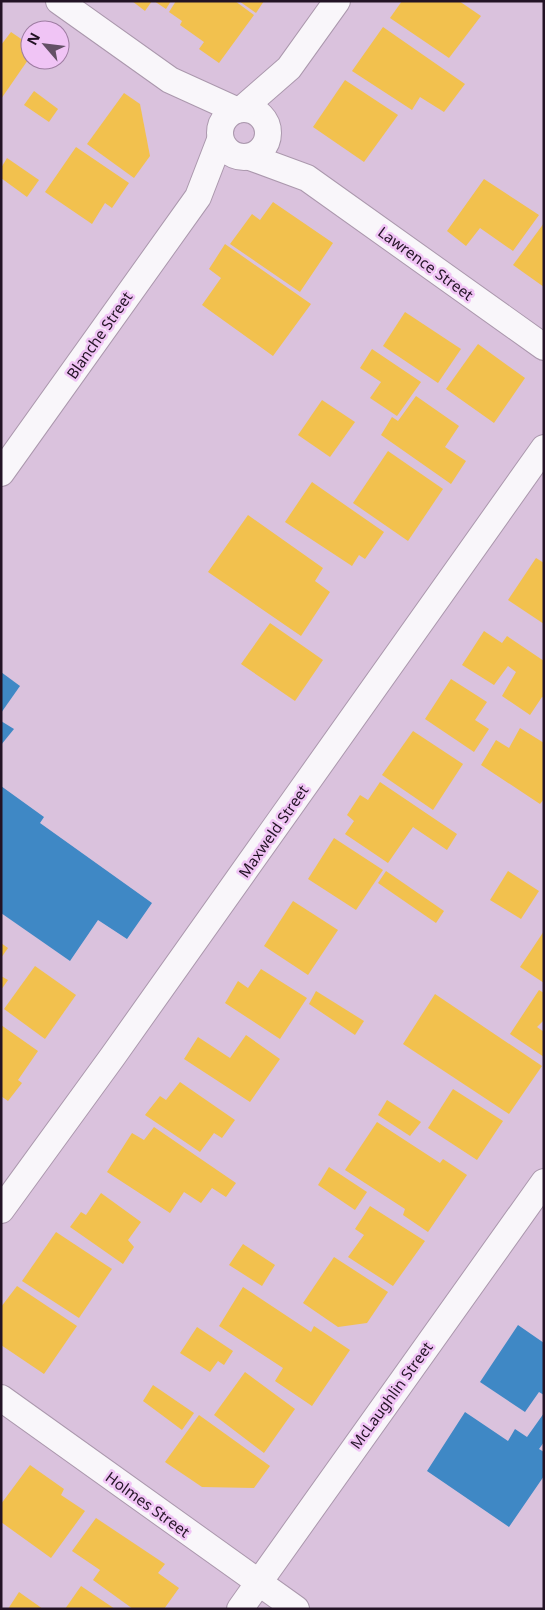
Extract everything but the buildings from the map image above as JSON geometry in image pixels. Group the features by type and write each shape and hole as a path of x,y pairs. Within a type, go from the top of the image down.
{"street":[{"path":"59,1 170,80 239,109 250,109 257,113 268,129"},
{"path":"220,137 220,127 224,119 289,68 337,1"},
{"path":"170,80 220,137 228,153 246,158 256,155 265,145 268,129 289,68"},
{"name":"Lawrence Street","path":"268,129 307,178 544,348"},
{"name":"Blanche Street","path":"198,198 220,137"},
{"name":"Lawrence Street","path":"246,158 307,178"},
{"name":"Blanche Street","path":"1,473 198,198 246,158"},
{"name":"Maxweld Street","path":"1,1210 113,1056 543,449"},
{"name":"McLaughlin Street","path":"240,1609 544,1182"},
{"name":"Holmes Street","path":"1,1398 296,1609"}]}
